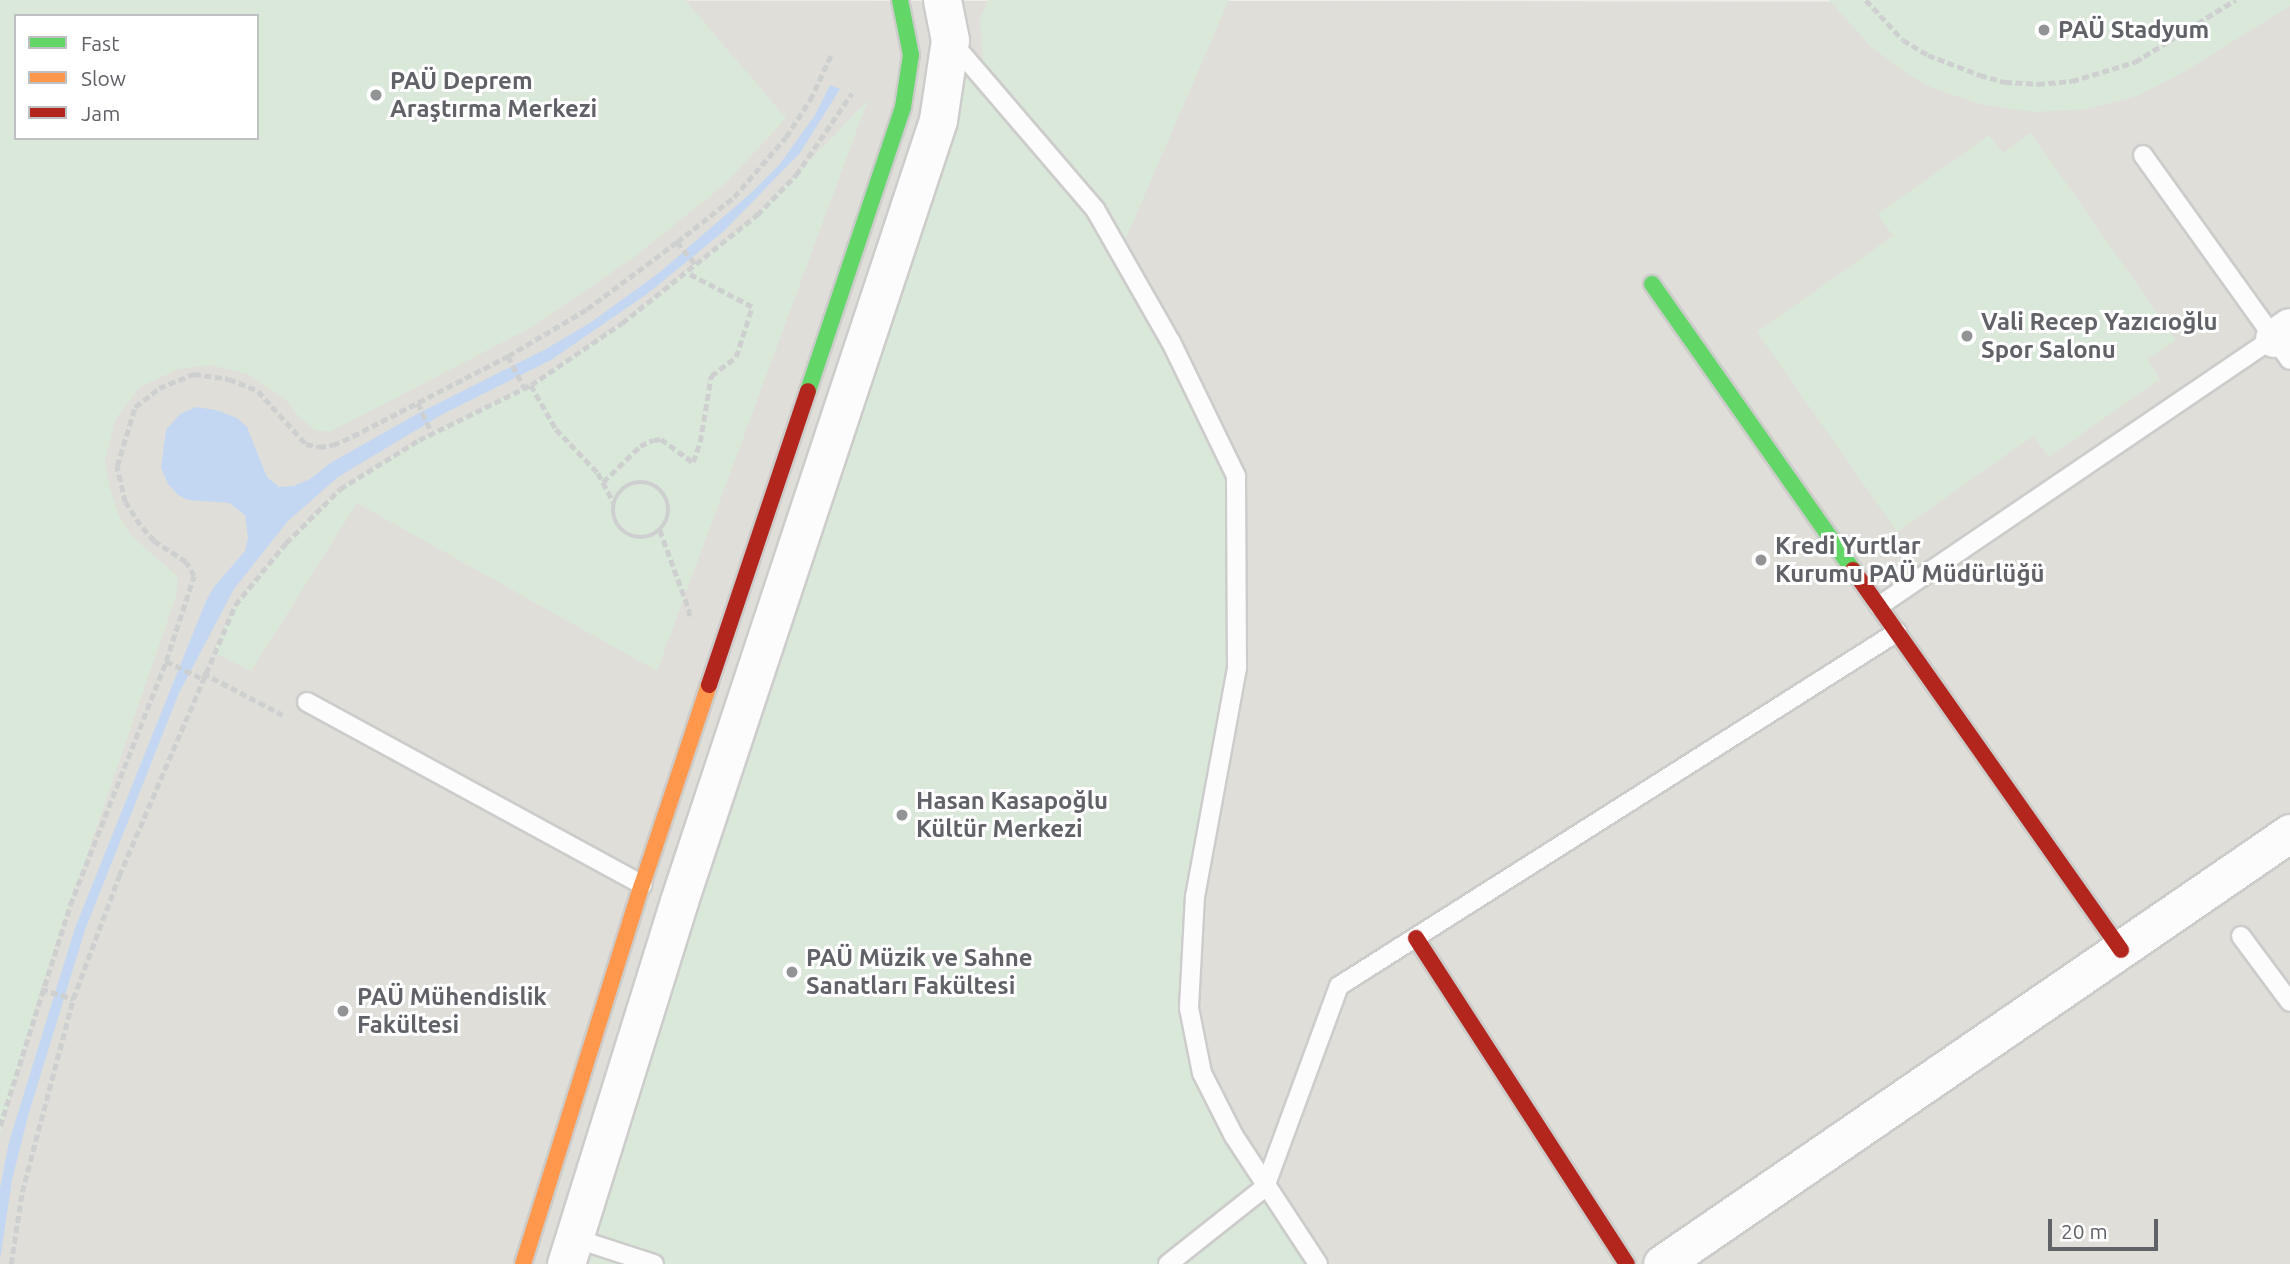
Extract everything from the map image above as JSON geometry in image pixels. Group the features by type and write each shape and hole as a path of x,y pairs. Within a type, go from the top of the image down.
{"street":[{"path":"523,1264 642,884 903,107 911,55 900,0"},
{"path":"570,1251 679,901 938,120 950,40 943,1"},
{"path":"1652,284 2121,950"},
{"path":"1662,1264 2290,833"},
{"path":"642,884 679,901"},
{"path":"1416,938 1627,1264"}],"lane":[{"path":"950,40 1095,209 1171,342 1236,476 1237,667 1195,897 1189,1008 1202,1073 1234,1136 1318,1264"},
{"path":"1879,606 2285,342 2143,155"},
{"path":"1168,1264 1265,1187 1339,986 1897,632"},
{"path":"307,702 642,884"},
{"path":"2241,936 2290,1002"},
{"path":"570,1251 654,1264"}],"path":[{"path":"1866,0 1903,40 1928,55 2005,82 2038,84 2072,81 2135,62 2235,0"},
{"path":"0,1126 41,989 70,905 166,661 194,576 186,562 154,541 125,502 117,466 135,407 159,388 194,374 229,379 258,391 306,443 320,447 333,445 418,403 508,356 587,309 734,197 786,137 816,89 832,53"},
{"path":"11,1264 25,1179 73,999 119,876 201,678 235,604 286,543 340,489 432,433 531,384 622,323 687,273 757,215 796,175 852,93"},
{"path":"677,242 696,265"},
{"path":"604,482 640,446 653,440 661,439 693,462 700,442 711,376 736,357 752,307 687,273"},
{"path":"508,356 524,388"},
{"path":"531,384 556,429 604,482 614,503 616,522 630,535 648,537 660,530 668,517 667,500 656,487 648,483 631,484 623,488 614,503"},
{"path":"418,403 432,433"},
{"path":"660,530 691,612 687,623"},
{"path":"166,661 201,678"},
{"path":"41,989 73,999"}],"shaded area":[{"path":"0,0 2290,2 2290,1264 0,1264"}],"green space":[{"path":"0,0 685,0 786,118 725,184 637,255 532,327 330,432 315,430 299,417 288,402 248,374 210,365 179,369 140,387 116,418 105,460 109,485 119,516 132,536 178,577 176,596 41,989 0,1134"},
{"path":"988,0 1229,0 1120,252 1225,453 1237,668 1195,896 1189,1008 1202,1073 1319,1264 566,1264 679,901 973,59 1100,226 983,61 980,20"},
{"path":"1829,0 2290,0 2290,6 2182,73 2137,96 2087,109 2035,112 1984,105 1935,89 1912,77 1871,47"},
{"path":"868,100 657,671 357,503 251,671 213,652 235,605 286,543 340,489 419,440 531,384 622,323 757,215"},
{"name":"Vali Recep Yazıcıoğlu Spor Salonu","path":"2031,133 2176,340 2147,360 2160,379 2049,457 2033,436 1897,532 1757,332 1893,236 1878,214 1989,135 2003,153"}],"water":[{"path":"830,85 840,89 800,153 723,232 647,294 551,360 443,414 338,477 288,521 234,589 179,693 85,930 28,1116 12,1180 0,1260 0,1188 9,1142 75,928 206,601 214,587 245,551 248,538 245,515 229,503 188,500 178,495 168,484 161,468 166,430 180,414 196,407 216,410 237,418 247,427 267,477 279,487 294,486 310,479 332,462 417,414 544,350 590,323 660,272 779,165 815,115"}],"traffic: fast":[{"path":"808,391 903,107 911,55 900,0"},
{"path":"1652,284 1853,570"}],"traffic: slow":[{"path":"523,1264 642,885 709,685"}],"traffic: jam":[{"path":"709,685 808,391"},
{"path":"1853,570 2121,950"},
{"path":"1416,938 1627,1264"}],"place":[{"name":"PAÜ Stadyum","path":"2044,30"},
{"name":"PAÜ Deprem Araştırma Merkezi","path":"376,95"},
{"name":"Vali Recep Yazıcıoğlu Spor Salonu","path":"1967,336"},
{"name":"Kredi Yurtlar Kurumu PAÜ Müdürlüğü","path":"1761,560"},
{"name":"Hasan Kasapoğlu Kültür Merkezi","path":"902,815"},
{"name":"PAÜ Müzik ve Sahne Sanatları Fakültesi","path":"792,972"},
{"name":"PAÜ Mühendislik Fakültesi","path":"343,1011"}]}
